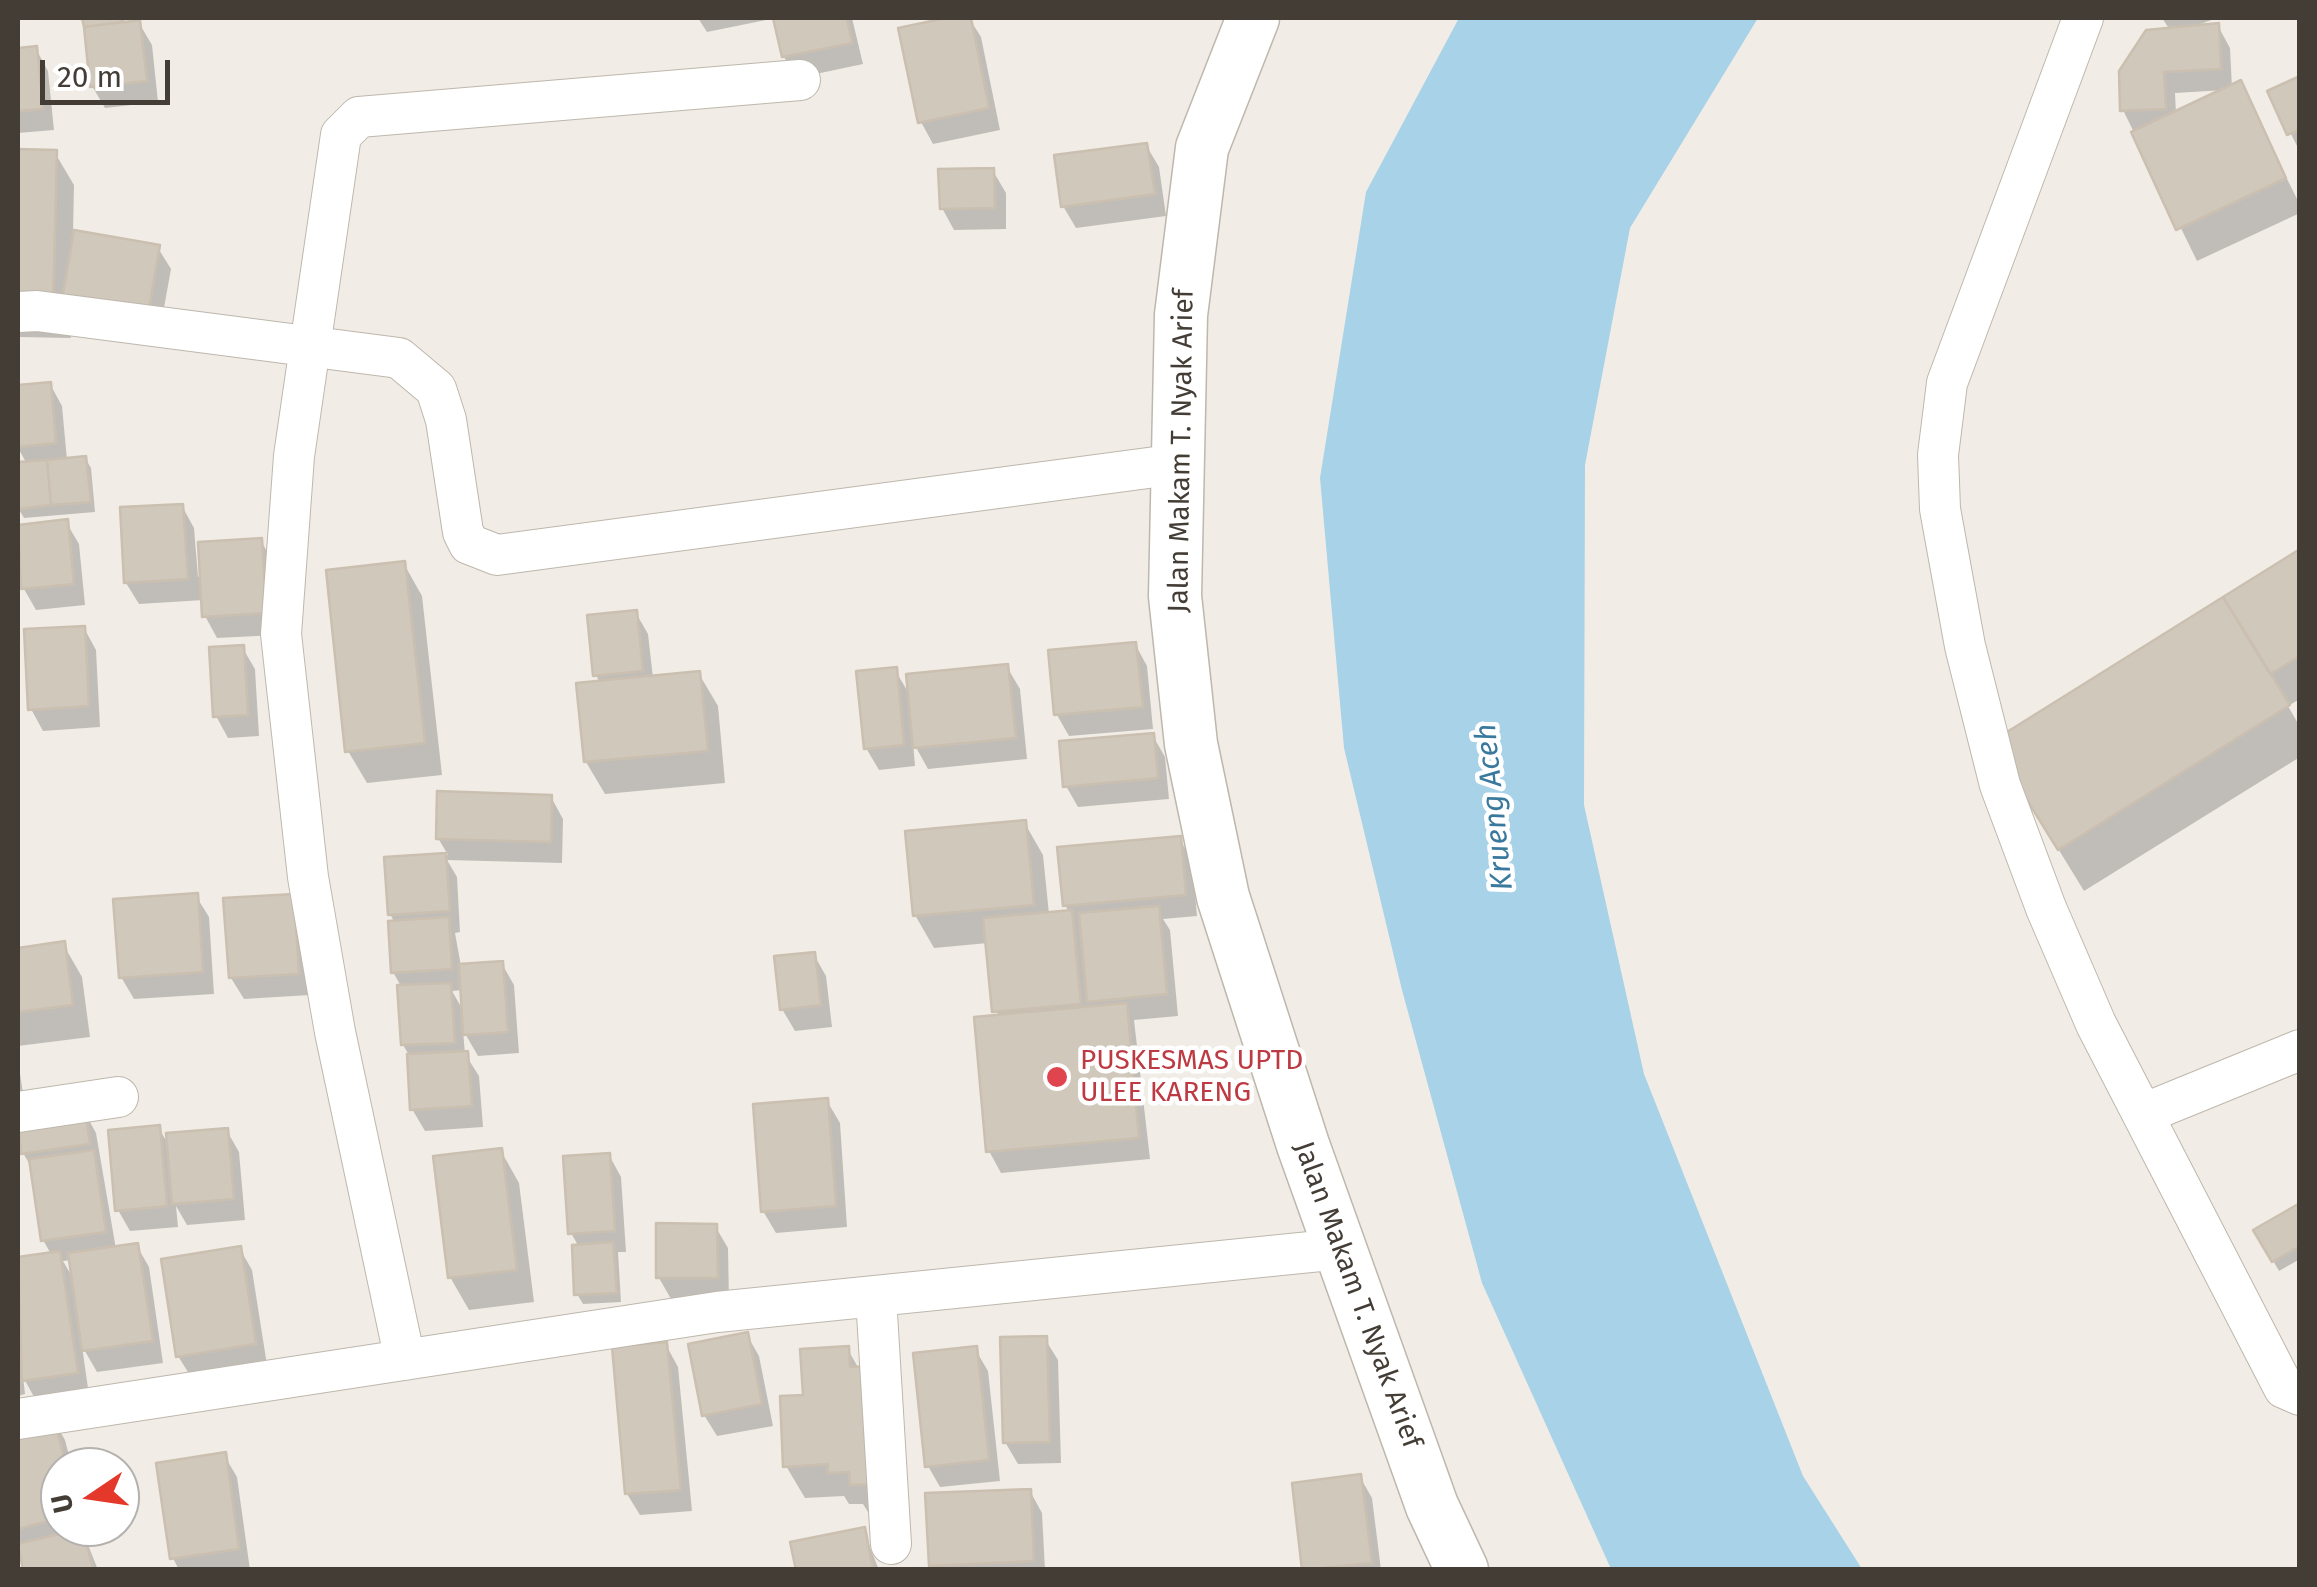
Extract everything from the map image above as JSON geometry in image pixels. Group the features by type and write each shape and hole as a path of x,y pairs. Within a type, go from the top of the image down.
{"street":[{"name":"Jalan Makam T. Nyak Arief","path":"1253,18 1202,148 1181,315 1175,596 1191,744 1223,897 1340,1249 1432,1506 1462,1570"},
{"path":"2083,18 1948,383 1938,455 1940,510 1965,646 2000,785 2089,1008 2284,1388 2300,1395"},
{"path":"405,1360 336,1032 291,752 282,634 294,456 342,136 360,117 800,80"},
{"path":"18,312 37,311 400,358 436,389 446,420 462,532 469,544 498,555 1178,464"},
{"path":"2143,1114 2300,1050"},
{"path":"18,1112 118,1098"},
{"path":"18,1419 716,1312 1340,1249"},
{"path":"876,1297 891,1544"}],"water":[{"name":"Krueng Aceh","path":"1459,18 1758,18 1630,228 1585,465 1584,805 1644,1074 1803,1476 1862,1569 1611,1569 1482,1283 1402,990 1344,748 1320,478 1366,192"}],"building":[{"path":"82,18 121,18 122,22 84,27"},
{"path":"773,18 847,18 852,43 782,57"},
{"path":"946,18 971,18 989,108 918,123 898,28"},
{"path":"140,20 147,81 90,87 84,27"},
{"path":"2219,23 2221,69 2164,72 2166,109 2120,111 2119,71 2146,30"},
{"path":"37,46 43,109 18,111 18,48"},
{"path":"2300,76 2300,129 2287,135 2267,91"},
{"path":"2241,80 2286,178 2176,230 2131,132"},
{"path":"1147,143 1155,194 1061,207 1054,155"},
{"path":"18,149 57,150 53,306 18,305"},
{"path":"994,168 995,208 940,209 938,169"},
{"path":"74,230 160,245 147,320 61,305"},
{"path":"51,382 56,443 18,447 18,385"},
{"path":"86,456 91,502 51,505 47,460"},
{"path":"47,460 51,505 18,509 18,462"},
{"path":"183,504 188,579 124,583 120,507"},
{"path":"68,519 74,584 21,589 18,525"},
{"path":"262,538 266,613 202,617 198,542"},
{"path":"2300,549 2300,656 2270,674 2223,597"},
{"path":"405,561 425,743 345,752 326,570"},
{"path":"2223,597 2290,705 2058,850 1991,742"},
{"path":"637,610 643,671 593,676 587,615"},
{"path":"85,626 89,706 28,710 24,629"},
{"path":"1136,642 1143,707 1054,715 1048,650"},
{"path":"244,645 248,715 213,717 209,647"},
{"path":"1008,664 1016,738 913,748 906,674"},
{"path":"897,667 904,745 864,749 856,671"},
{"path":"700,671 708,751 584,762 576,683"},
{"path":"1154,733 1158,778 1063,787 1059,741"},
{"path":"437,791 552,795 551,842 436,839"},
{"path":"1026,820 1034,905 913,916 905,831"},
{"path":"1181,836 1186,895 1063,906 1057,847"},
{"path":"446,853 450,911 388,915 384,857"},
{"path":"198,893 203,972 119,978 113,899"},
{"path":"294,894 299,974 229,978 223,898"},
{"path":"1159,906 1167,994 1087,1002 1079,913"},
{"path":"1072,910 1081,1004 992,1012 983,918"},
{"path":"449,917 452,969 391,973 388,921"},
{"path":"65,941 73,1005 18,1012 18,948"},
{"path":"815,952 821,1005 780,1010 774,956"},
{"path":"503,961 508,1032 463,1035 459,964"},
{"path":"451,983 455,1043 401,1045 397,985"},
{"name":"PUSKESMAS UPTD ULEE KARENG","path":"1127,1003 1139,1138 986,1152 974,1017"},
{"path":"468,1051 472,1106 410,1110 407,1054"},
{"path":"828,1098 836,1206 761,1212 753,1104"},
{"path":"85,1109 90,1144 21,1154 18,1118"},
{"path":"160,1125 167,1206 115,1211 108,1130"},
{"path":"228,1128 234,1199 172,1204 166,1133"},
{"path":"502,1148 517,1270 448,1278 433,1156"},
{"path":"94,1150 106,1232 41,1241 29,1159"},
{"path":"610,1153 615,1231 568,1234 563,1156"},
{"path":"2300,1203 2300,1246 2272,1262 2253,1230"},
{"path":"656,1223 717,1224 718,1278 656,1278"},
{"path":"613,1242 617,1293 574,1295 572,1245"},
{"path":"138,1243 153,1341 82,1351 68,1253"},
{"path":"241,1246 256,1344 176,1357 161,1259"},
{"path":"60,1251 78,1373 22,1381 18,1257"},
{"path":"748,1332 762,1404 702,1416 688,1344"},
{"path":"1047,1336 1050,1442 1003,1443 1000,1337"},
{"path":"667,1342 681,1490 625,1494 612,1347"},
{"path":"849,1346 850,1367 875,1366 881,1484 850,1485 849,1472 828,1473 828,1464 783,1467 780,1396 803,1395 800,1349"},
{"path":"977,1346 989,1460 925,1467 913,1353"},
{"path":"54,1416 61,1447 40,1447 40,1523 18,1529 18,1425"},
{"path":"226,1452 239,1549 170,1559 156,1463"},
{"path":"1361,1474 1372,1563 1302,1570 1292,1483"},
{"path":"1031,1489 1034,1561 929,1566 925,1493"},
{"path":"865,1527 873,1570 796,1570 790,1542"},
{"path":"40,1539 40,1547 88,1547 93,1570 23,1570 18,1544"}],"place":[{"name":"PUSKESMAS UPTD ULEE KARENG","path":"1057,1077"}]}
